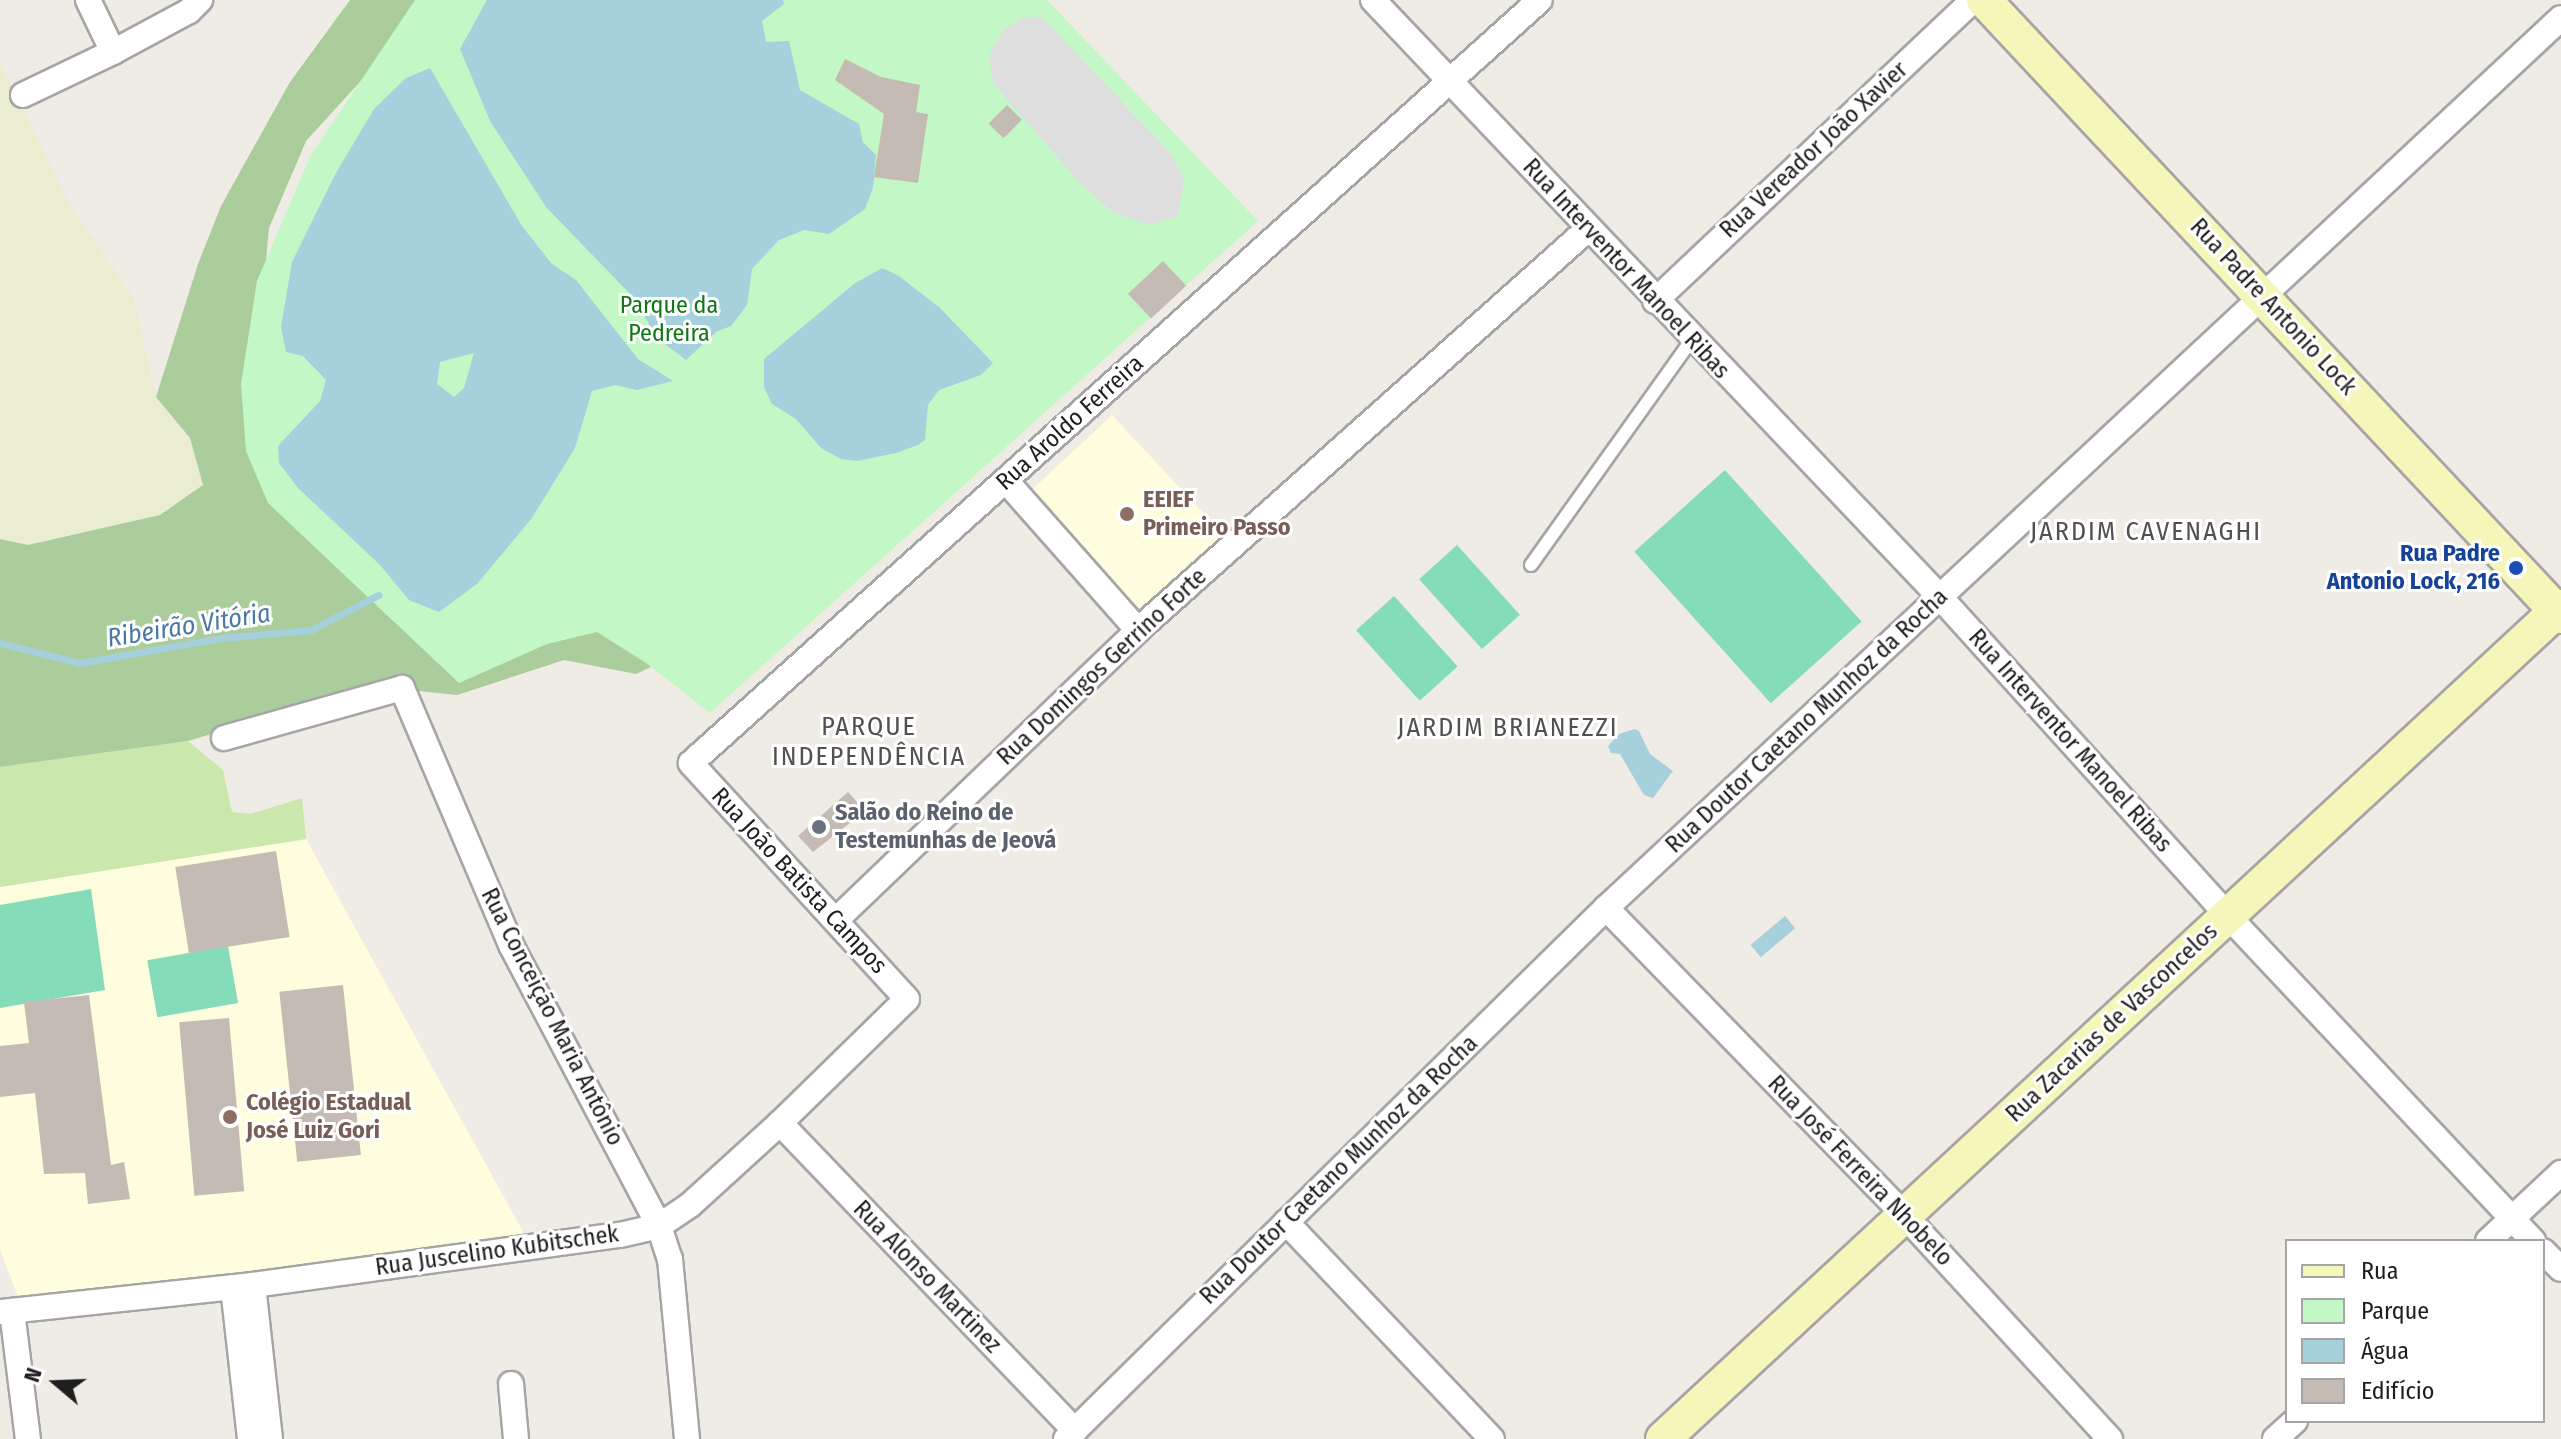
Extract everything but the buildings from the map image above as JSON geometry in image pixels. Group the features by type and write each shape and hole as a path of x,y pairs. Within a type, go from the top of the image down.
{"street":[{"path":"88,0 113,52"},
{"path":"23,95 113,52 189,11 200,0"},
{"name":"Rua Interventor Manoel Ribas","path":"1373,0 1587,230 1940,597 2228,916 2531,1239"},
{"name":"Rua Aroldo Ferreira","path":"691,763 1540,0"},
{"name":"Rua Vereador João Xavier","path":"1655,301 1973,0"},
{"name":"Rua Padre Antonio Lock","path":"1984,0 2559,612"},
{"name":"Rua Doutor Caetano Munhoz da Rocha","path":"1070,1435 1606,908 2561,18"},
{"name":"Rua Domingos Gerrino Forte","path":"837,919 1138,630 1587,230"},
{"path":"1006,481 1138,630"},
{"name":"Rua Zacarias de Vasconcelos","path":"1663,1439 2559,612"},
{"name":"Rua Conceição Maria Antônio","path":"224,738 402,688 511,945 659,1226 670,1259 687,1439"},
{"name":"Rua João Batista Campos","path":"691,763 907,999"},
{"name":"Rua José Ferreira Nhobelo","path":"1606,908 1905,1216 2110,1439"},
{"name":"Rua Juscelino Kubitschek","path":"6,1312 243,1286 620,1235 659,1226 690,1205 780,1123 907,999"},
{"name":"Rua Alonso Martinez","path":"780,1123 1070,1435"},
{"path":"2490,1239 2561,1173"},
{"path":"1286,1222 1492,1439"},
{"path":"2545,1253 2561,1269"},
{"path":"243,1286 250,1439"},
{"path":"243,1286 270,1439"},
{"path":"6,1312 28,1439"},
{"path":"511,1384 516,1439"},
{"path":"2275,1439 2293,1423"}],"lane":[{"path":"1531,565 1692,339"}],"shaded area":[{"path":"1024,17 1042,17 1172,155 1184,180 1178,216 1149,225 1114,213 1079,182 994,84 989,56 1003,30"},
{"path":"0,63 70,206 133,297 156,397 190,438 203,485 160,515 28,545 0,539"},
{"name":"EEIEF Primeiro Passo","path":"1112,415 1225,536 1143,613 1029,492"},
{"name":"Colégio Estadual José Luiz Gori","path":"306,839 531,1246 22,1307 0,1250 0,887"}],"green space":[{"path":"350,0 425,0 390,49 306,141 269,228 259,338 628,436 679,654 636,674 564,660 457,695 371,686 188,741 0,767 0,539 28,545 160,515 203,485 190,438 156,397 198,264 221,206 290,82"},
{"name":"Parque da Pedreira","path":"415,0 1047,0 1258,221 710,713 646,663 597,632 547,644 459,683 268,503 246,451 241,384 257,281 311,155"},
{"path":"1725,470 1862,622 1771,703 1634,552"},
{"path":"1457,545 1520,615 1482,649 1419,579"},
{"path":"1394,596 1458,667 1420,701 1356,630"},
{"path":"188,741 223,770 232,812 251,814 302,798 306,839 0,887 0,767"},
{"path":"91,889 105,990 0,1008 0,905"},
{"path":"228,946 238,1003 157,1017 147,960"}],"water":[{"path":"487,0 783,0 784,4 762,21 766,42 789,41 800,90 859,124 863,142 876,155 873,188 865,209 829,234 804,230 779,240 752,269 747,305 731,326 716,332 686,360 657,338 634,298 546,207 490,121 460,49"},
{"path":"430,68 522,226 552,264 576,280 638,359 673,381 637,390 615,385 592,391 575,448 532,518 477,584 439,612 409,600 380,565 298,488 279,463 278,446 320,401 326,380 303,356 286,352 281,327 292,262 336,173 374,109 406,78","holes":["474,353 464,388 454,397 437,384 440,362"]},
{"path":"882,268 899,276 940,308 993,363 981,375 939,390 928,405 925,440 918,445 857,461 841,459 821,448 796,419 772,404 764,387 764,359 854,284"},
{"path":"1635,729 1639,731 1650,754 1673,771 1653,798 1644,795 1620,754 1611,753 1608,746 1619,734"},
{"path":"1785,916 1795,928 1761,957 1751,945"}],"waterway":[{"name":"Ribeirão Vitória","path":"0,643 80,663 220,638 311,630 378,595"}],"place":[{"name":"EEIEF Primeiro Passo","path":"1127,514"},
{"name":"Rua Padre Antonio Lock, 216","path":"2516,568"},
{"name":"Salão do Reino de Testemunhas de Jeová","path":"819,827"},
{"name":"Colégio Estadual José Luiz Gori","path":"230,1117"}],"district":[{"name":"JARDIM CAVENAGHI","path":"2146,532"},
{"name":"JARDIM BRIANEZZI","path":"1508,728"},
{"name":"PARQUE INDEPENDÊNCIA","path":"869,742"}]}
